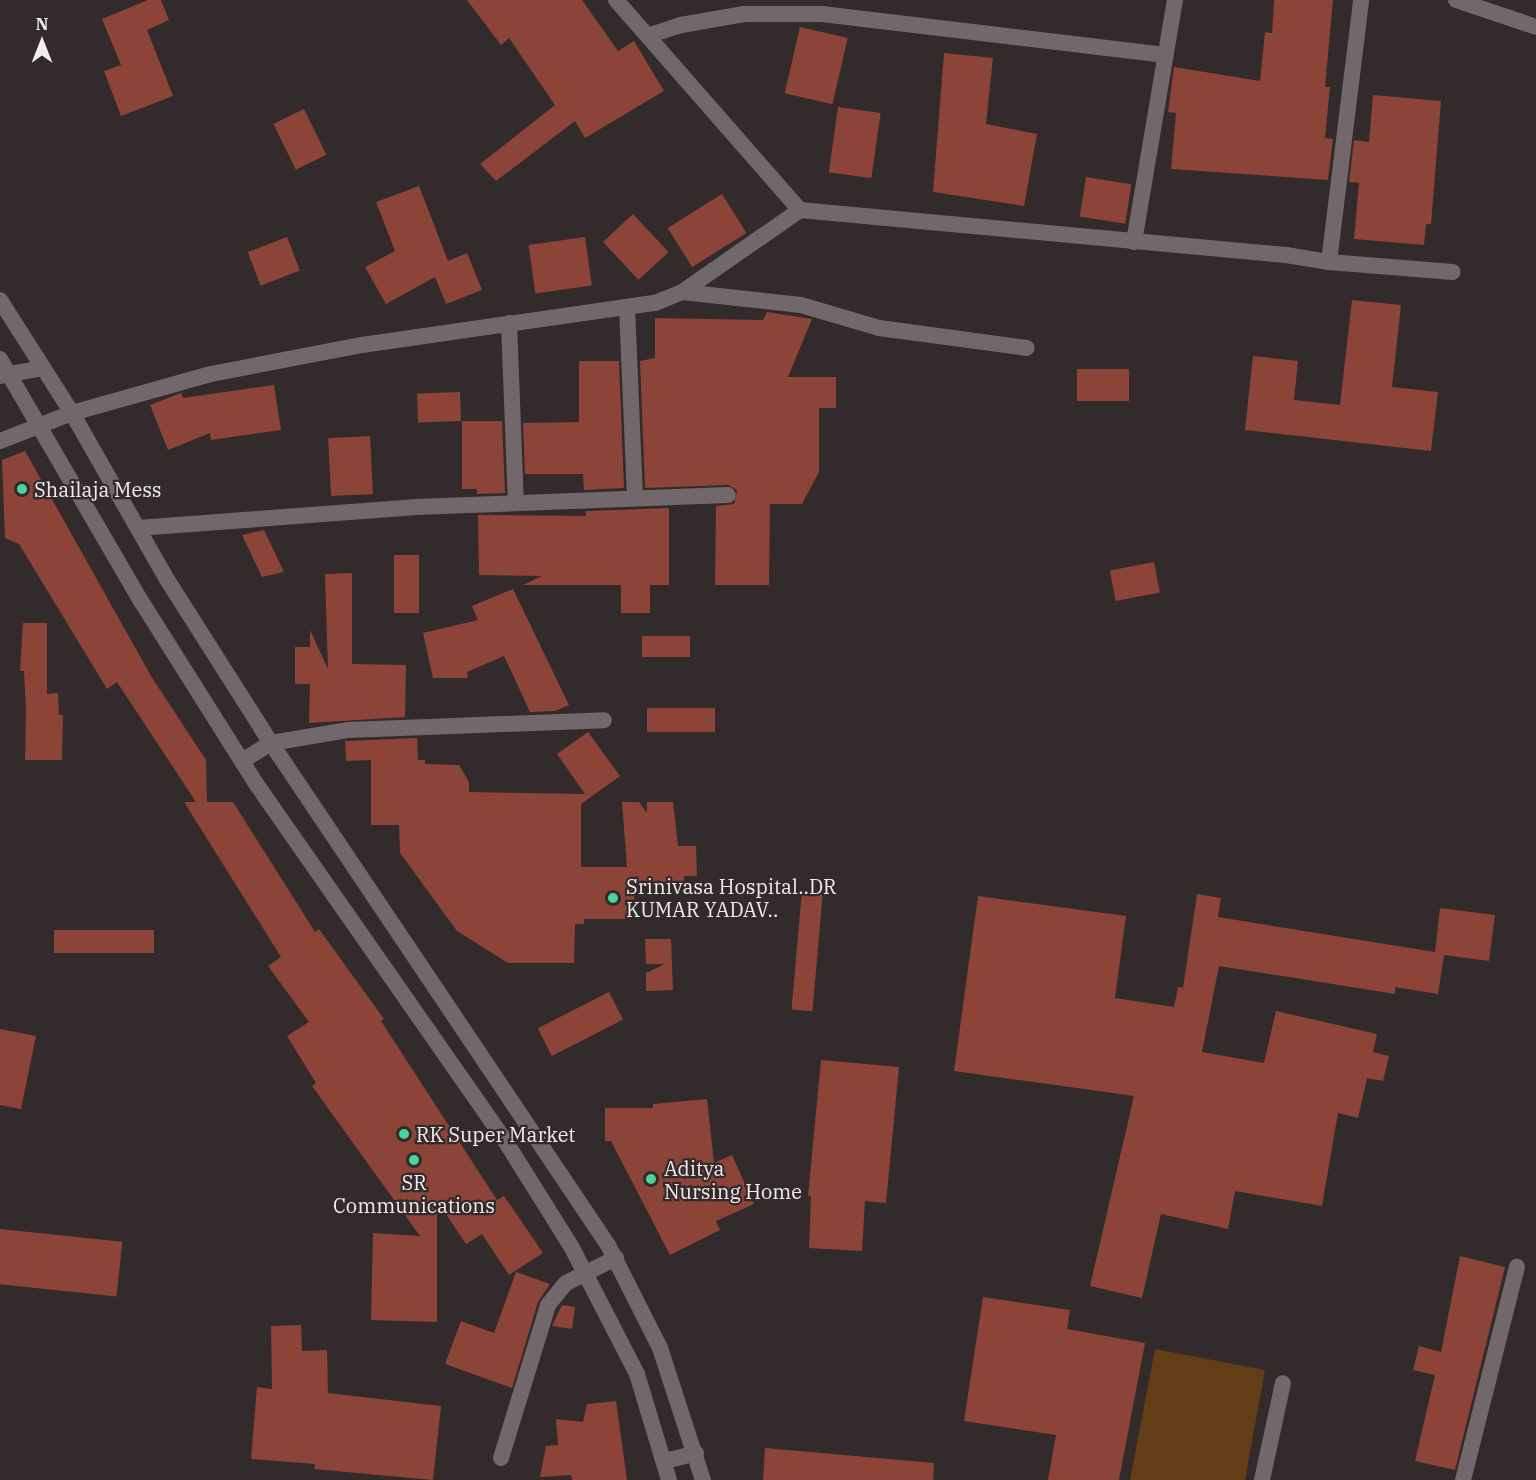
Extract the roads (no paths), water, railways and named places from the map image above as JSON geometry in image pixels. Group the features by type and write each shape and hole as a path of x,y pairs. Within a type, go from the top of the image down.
{"street":[{"path":"616,0 650,36 800,210"},
{"path":"1134,242 1175,0"},
{"path":"1329,262 1361,0"},
{"path":"1456,0 1536,27"},
{"path":"650,36 681,25 744,14 822,14 1166,55"},
{"path":"0,441 72,413 211,374 509,323 655,303 682,292 800,210 1453,272"},
{"path":"682,292 801,305 879,328 1027,348"},
{"path":"0,300 72,413 138,528 271,743 616,1257 660,1348 703,1480"},
{"path":"627,307 635,498"},
{"path":"509,323 516,503"},
{"path":"0,359 5,376 39,424 141,601 242,761 504,1139 585,1272 637,1374 669,1480"},
{"path":"5,376 43,368"},
{"path":"138,528 516,503 728,495"},
{"path":"242,761 271,743 349,730 604,720"},
{"path":"501,1458 548,1305 566,1282 616,1257"},
{"path":"1463,1480 1517,1267"},
{"path":"1262,1480 1283,1383"},
{"path":"665,1461 696,1453"}],"place":[{"name":"Shailaja Mess","path":"22,489"},
{"name":"Srinivasa Hospital..DR KUMAR YADAV..","path":"613,898"},
{"name":"RK Super Market","path":"404,1134"},
{"name":"SR Communications","path":"414,1160"},
{"name":"Aditya Nursing Home","path":"651,1179"}]}
